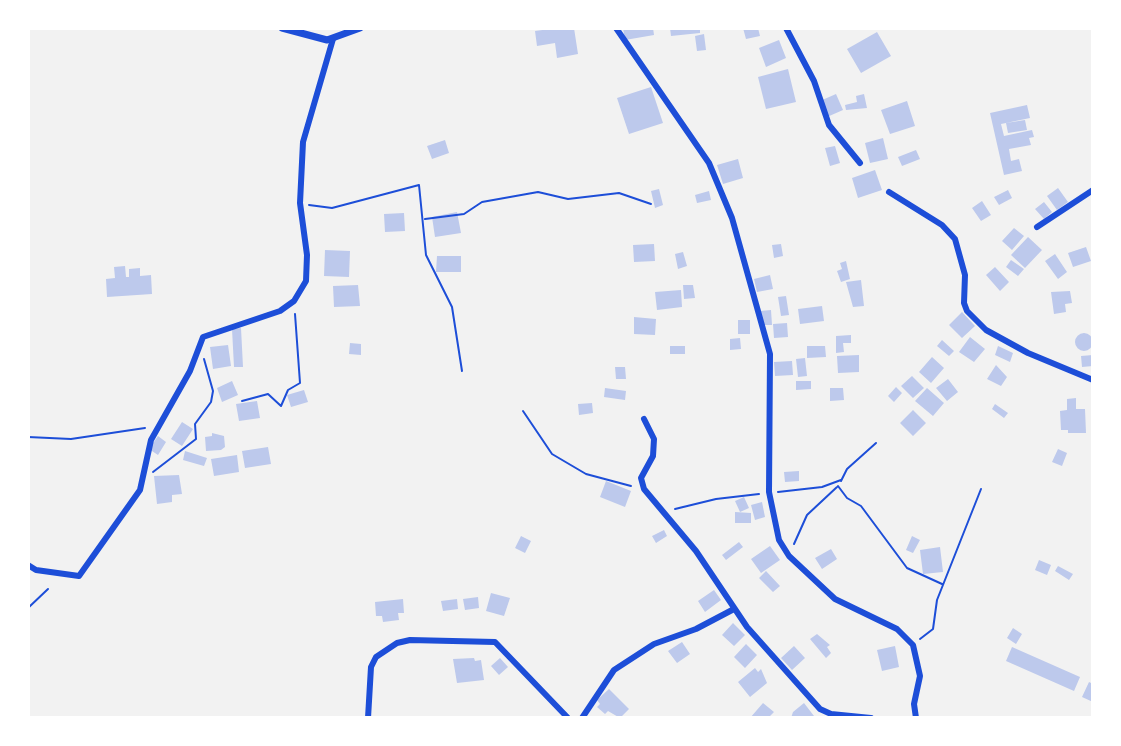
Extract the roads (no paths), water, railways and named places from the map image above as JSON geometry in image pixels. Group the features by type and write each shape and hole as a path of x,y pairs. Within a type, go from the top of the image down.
{"street":[{"path":"282,28 321,39 333,39 360,28"},
{"path":"321,39 322,28"},
{"path":"616,28 709,163 732,218 770,354 769,492 773,525 789,556 846,607 897,629 913,645 920,676 914,704 916,718"},
{"path":"786,28 814,81 829,125 860,163"},
{"path":"28,565 36,570 79,576 140,490 151,440 190,371 198,343 206,334 280,311 294,301 306,281 307,255 300,203 307,121 333,39"},
{"path":"1037,227 1093,190"},
{"path":"889,192 942,225 955,239 965,275 964,303 967,311 986,330 1028,353 1093,380"},
{"path":"644,419 654,439 653,456 641,478 644,489 696,551 734,609 820,709 831,714 871,718"},
{"path":"582,718 614,670 654,644 696,629 734,609"},
{"path":"368,718 371,667 376,657 397,643 410,640 495,642 568,718"}]}
